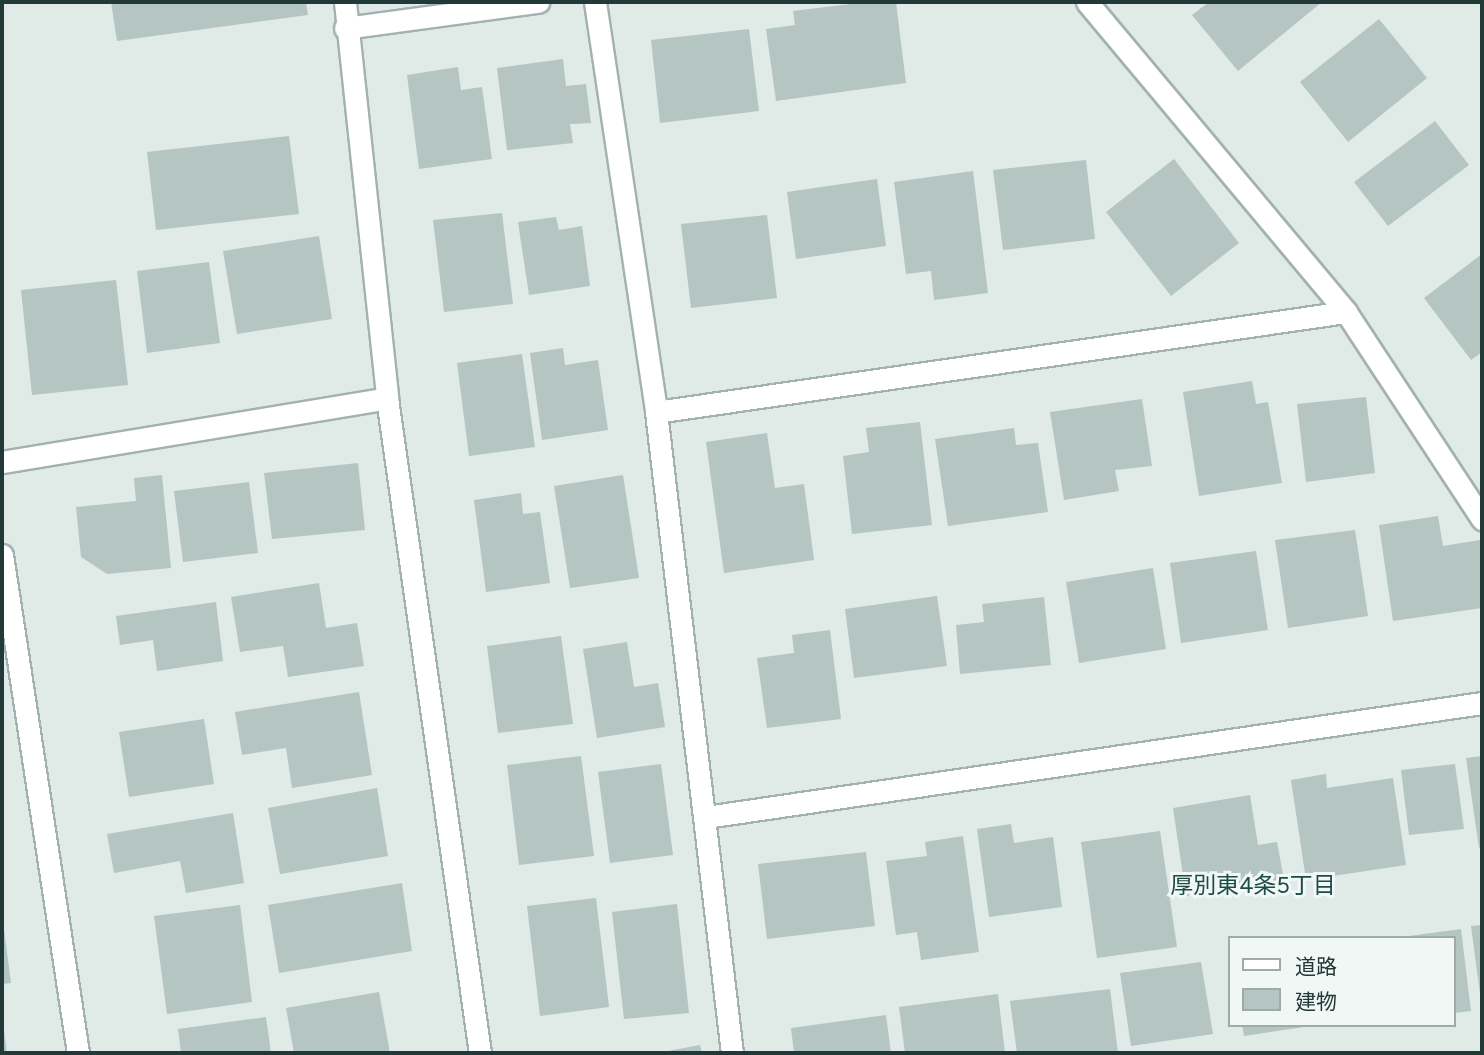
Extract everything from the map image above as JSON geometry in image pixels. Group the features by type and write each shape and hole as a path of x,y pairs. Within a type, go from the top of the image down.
{"street":[{"path":"345,2 345,28 387,398 480,1053"},
{"path":"345,28 538,2"},
{"path":"596,2 656,412 732,1053"},
{"path":"1087,2 1346,312 1482,519"},
{"path":"656,412 1346,312"},
{"path":"2,462 387,398"},
{"path":"2,555 78,1053"},
{"path":"706,817 1482,703"}],"building":[{"path":"111,2 306,2 308,15 117,41"},
{"path":"867,2 896,2 906,83 776,101 766,29 795,25 793,11"},
{"path":"1209,2 1322,2 1238,71 1192,15"},
{"path":"1379,19 1427,78 1348,142 1300,82"},
{"path":"749,29 759,111 660,123 651,40"},
{"path":"563,59 566,86 586,84 591,123 570,124 573,143 507,150 497,68"},
{"path":"458,67 461,90 482,87 492,159 419,169 407,75"},
{"path":"1435,121 1469,165 1388,226 1354,182"},
{"path":"289,136 299,214 156,230 147,152"},
{"path":"1174,159 1239,243 1171,296 1106,212"},
{"path":"1086,160 1095,239 1003,250 993,170"},
{"path":"973,171 988,293 934,300 931,271 906,274 894,182"},
{"path":"877,179 886,246 796,259 787,192"},
{"path":"502,213 513,304 444,312 433,220"},
{"path":"767,215 777,298 691,308 681,224"},
{"path":"556,217 559,230 582,226 590,286 529,295 518,222"},
{"path":"319,236 332,319 237,334 223,251"},
{"path":"1482,254 1482,352 1471,360 1424,298"},
{"path":"209,262 220,343 147,353 137,271"},
{"path":"116,280 128,385 32,395 21,290"},
{"path":"563,348 565,365 598,360 608,430 542,440 530,353"},
{"path":"522,354 535,447 469,456 457,363"},
{"path":"1252,381 1256,404 1268,402 1282,483 1199,496 1183,392"},
{"path":"1366,397 1375,473 1306,482 1297,404"},
{"path":"1142,399 1152,466 1115,470 1119,491 1064,500 1050,412"},
{"path":"920,422 932,525 852,534 843,456 869,452 866,428"},
{"path":"1014,428 1016,445 1038,443 1048,512 948,526 935,439"},
{"path":"767,433 775,488 804,484 814,560 724,573 706,442"},
{"path":"358,463 365,530 272,539 264,473"},
{"path":"162,475 171,568 107,574 81,557 76,507 136,501 134,478"},
{"path":"623,475 639,578 570,588 554,486"},
{"path":"249,482 258,553 183,562 174,491"},
{"path":"521,493 523,514 540,512 550,583 486,592 474,500"},
{"path":"1438,516 1443,546 1480,540 1482,608 1393,621 1379,525"},
{"path":"1355,530 1368,616 1288,628 1275,540"},
{"path":"1256,551 1268,630 1181,643 1170,563"},
{"path":"1153,568 1166,649 1079,663 1066,582"},
{"path":"319,583 326,628 357,623 364,666 288,677 283,646 240,652 231,597"},
{"path":"937,596 947,666 854,678 845,609"},
{"path":"1044,597 1051,665 960,674 956,625 984,622 982,604"},
{"path":"216,602 223,661 157,671 153,640 120,645 116,616"},
{"path":"830,630 841,719 767,728 757,658 794,653 792,635"},
{"path":"561,636 573,724 498,733 487,646"},
{"path":"627,642 634,687 658,683 665,727 597,738 583,649"},
{"path":"359,692 372,775 292,788 286,748 242,755 235,712"},
{"path":"204,719 214,784 129,797 119,732"},
{"path":"581,756 594,856 519,865 507,765"},
{"path":"1482,756 1482,847 1479,848 1466,758"},
{"path":"661,764 673,855 610,863 598,772"},
{"path":"1455,764 1464,829 1409,835 1401,770"},
{"path":"1326,774 1327,788 1393,778 1406,865 1306,880 1291,780"},
{"path":"377,788 388,856 280,874 268,808"},
{"path":"1250,795 1258,845 1277,842 1284,880 1186,896 1173,808"},
{"path":"233,813 244,883 186,893 180,861 114,873 107,834"},
{"path":"1011,824 1014,843 1053,837 1062,907 989,917 977,829"},
{"path":"1160,831 1177,947 1097,958 1081,842"},
{"path":"963,836 979,952 921,960 917,932 896,935 886,861 927,856 925,842"},
{"path":"866,852 875,926 767,939 758,864"},
{"path":"402,883 412,951 279,973 268,905"},
{"path":"596,898 609,1007 540,1016 527,906"},
{"path":"677,904 689,1013 624,1019 612,912"},
{"path":"240,905 252,1002 167,1014 154,916"},
{"path":"2,914 11,983 2,984"},
{"path":"1482,925 1482,1001 1481,1001 1471,926"},
{"path":"1461,929 1471,1011 1456,1013 1456,936 1409,936"},
{"path":"1201,962 1213,1034 1131,1046 1120,973"},
{"path":"1110,989 1118,1053 1017,1053 1010,1001"},
{"path":"379,992 390,1053 294,1053 286,1008"},
{"path":"998,994 1005,1053 905,1053 899,1007"},
{"path":"886,1015 891,1053 794,1053 791,1028"},
{"path":"266,1017 271,1053 181,1053 178,1029"},
{"path":"3,1023 7,1053 2,1053"},
{"path":"1242,1027 1304,1027 1244,1036"},
{"path":"700,1045 702,1053 663,1053 663,1052"}],"district":[{"name":"厚別東4条5丁目","path":"1253,885"}]}
